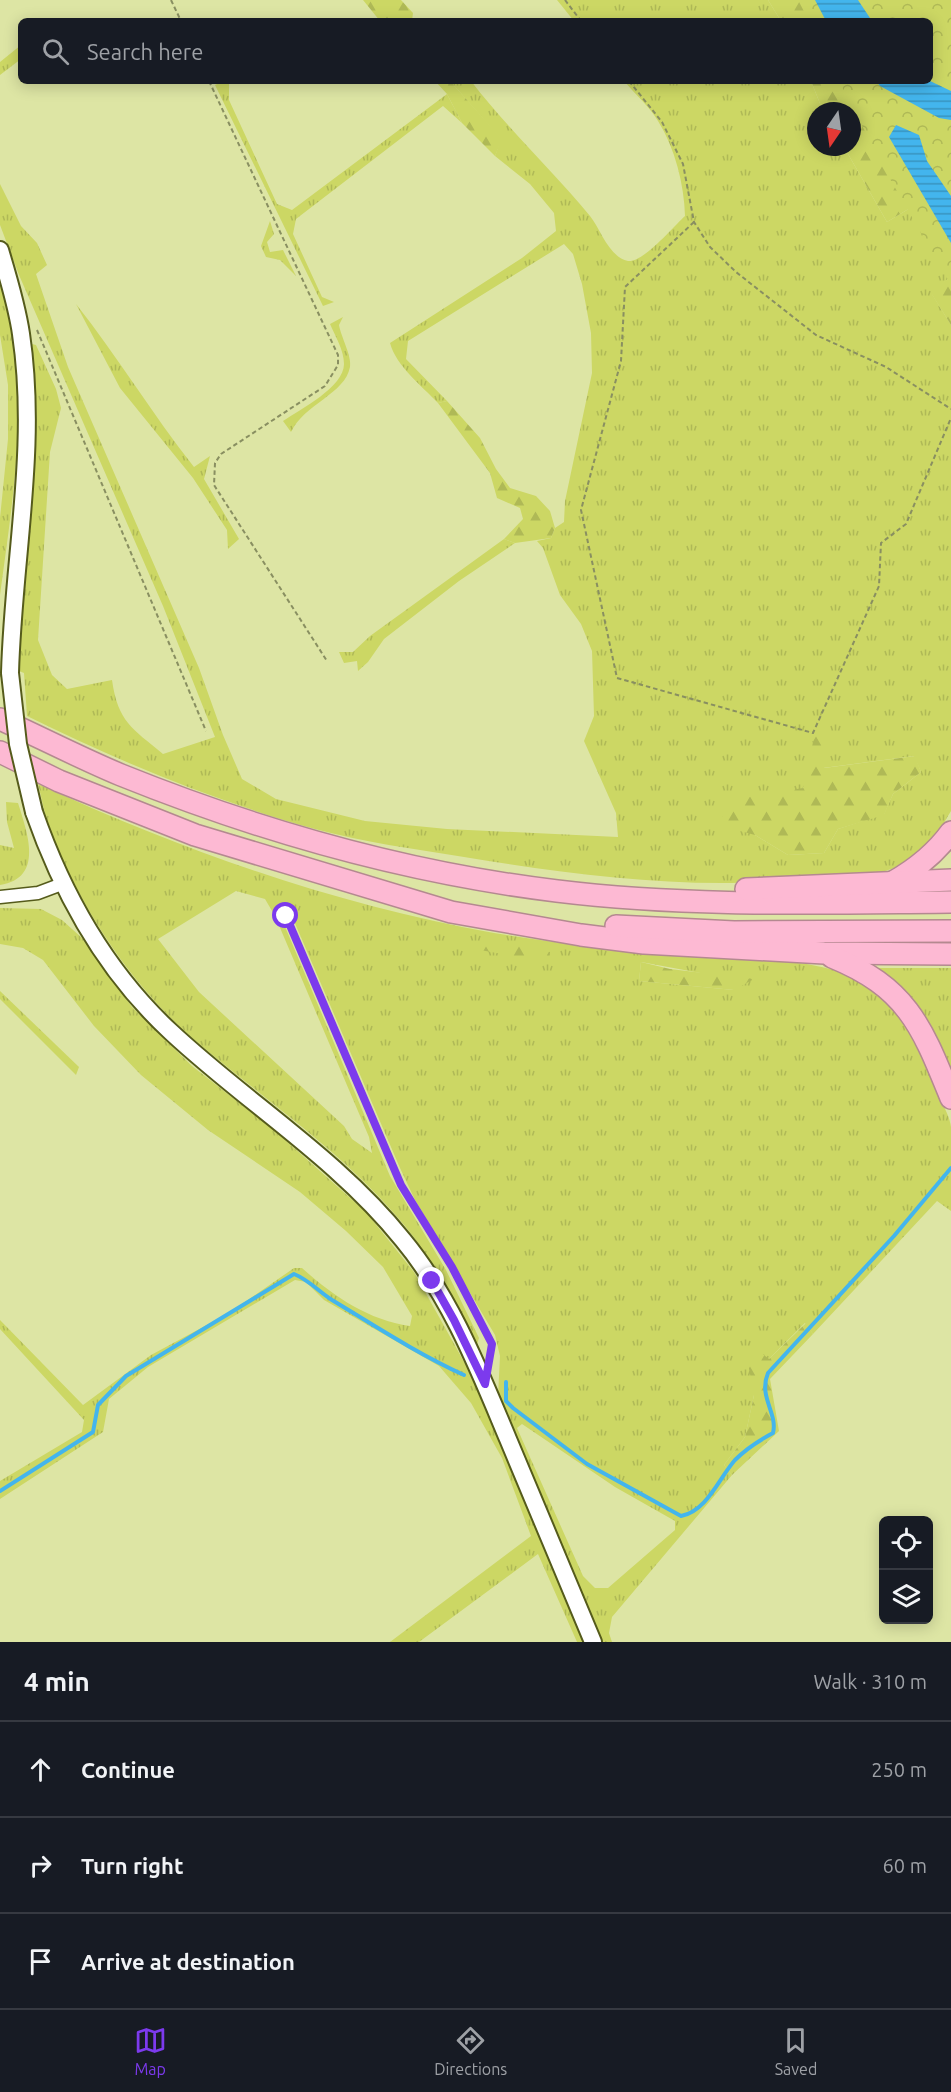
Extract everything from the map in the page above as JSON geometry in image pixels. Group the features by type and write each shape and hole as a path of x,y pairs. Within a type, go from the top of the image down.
{"highway":[{"path":"0,719 120,774 255,824 329,846 499,882 604,896 777,903 951,902"},
{"path":"0,752 59,781 195,835 451,912 581,935 707,948 824,953 951,954"},
{"path":"889,883 911,872 939,849 951,832"},
{"path":"604,896 951,880"},
{"path":"355,883 506,913 621,927 734,932 951,931"},
{"path":"824,953 878,979 898,997 925,1036 951,1098"}],"street":[{"path":"0,250 21,334 27,392 22,531 12,618 10,673 18,744 34,812 62,884 109,962 161,1022 205,1062 339,1171 405,1241 454,1320 485,1384 593,1642"},
{"path":"0,897 38,892 62,884"}],"path":[{"path":"171,0 180,18"},
{"path":"565,0 579,18"},
{"path":"210,84 338,355 338,365 325,386 221,454 215,463 214,485 327,661"},
{"path":"631,84 662,122 682,164 694,222 710,247 736,272 816,335 886,367 951,408"},
{"path":"694,222 625,287 621,361 581,510 617,678 813,733 879,586 881,543 906,524 951,418"},
{"path":"36,329 206,731"},
{"path":"286,916 401,1185 452,1267 492,1344 485,1384"}],"green space":[{"path":"363,0 401,0 413,13 412,18 378,18"},
{"path":"557,0 768,0 779,18 572,18"},
{"path":"768,0 815,0 824,18 779,18"},
{"path":"798,0 951,0 951,285 861,124 861,102 850,102 841,84 933,84 933,18 807,18"},
{"path":"18,47 18,61 0,75 0,62"},
{"path":"229,84 229,100 277,204 292,210 447,94 462,123 443,106 296,219 293,234 322,297 334,302 323,306 215,85"},
{"path":"438,84 453,84 502,139 495,156 462,123 447,94"},
{"path":"453,84 473,84 590,216 611,249 628,261 650,250 685,216 683,191 674,154 654,116 627,84 812,84 819,102 807,102 807,156 849,156 887,222 925,199 951,276 932,294 951,325 951,811 926,847 915,857 875,874 732,883 625,878 496,862 352,838 278,818 204,793 133,765 27,716 24,673 19,671 34,466 35,385 32,344 36,345 56,389 61,408 50,452 38,640 52,675 67,689 112,680 118,706 128,723 163,754 215,737 163,606 19,275 0,225 0,184 21,226 37,243 47,265 36,274 68,367 199,668 223,735 242,779 276,799 365,821 447,829 618,837 616,813 584,741 594,716 592,651 581,624 560,595 543,548 537,541 551,538 555,528 564,522 565,501 592,373 591,333 582,284 573,254 564,244 408,341 406,359 447,401 438,403 417,383 398,360 390,343 522,258 556,231 554,213 530,184 495,156 501,139","holes":["914,756 921,772 893,794 884,814 838,829 824,853 788,855 755,835 823,768"]},
{"path":"812,84 877,84 925,199 887,222 849,156 861,156 861,102 819,102"},
{"path":"270,221 274,234 267,242 270,252 283,250 296,276 280,260 266,257 261,246"},
{"path":"951,276 951,325 931,293"},
{"path":"0,279 10,318 16,357 18,436 11,516 0,595 0,518 8,439 8,385 0,335"},
{"path":"76,304 194,467 210,456 204,479 239,539 228,549 227,530 193,478 120,388"},
{"path":"343,317 339,325 350,363 347,376 333,392 297,422 291,432 283,421 320,397 342,373 343,354 330,324"},
{"path":"447,401 480,438 496,469 510,488 536,496 550,511 555,528 551,538 515,543 504,539 523,519 520,508 497,498 490,473 438,403"},
{"path":"504,539 515,543 459,581 384,639 368,662 358,671 357,661 344,663 339,652 353,652 370,636"},
{"path":"815,733 829,742 824,768 915,756 921,772 893,794 884,815 838,829 824,853 788,855 755,835 718,825 730,800 803,788"},
{"path":"38,784 149,832 262,873 319,891 435,921 494,933 569,944 693,957 789,962 835,970 877,991 889,1001 907,1026 915,1039 951,1127 951,1211 937,1201 813,1334 805,1323 769,1359 754,1395 745,1437 724,1465 732,1475 612,1617 609,1633 612,1642 602,1642 498,1396 500,1356 495,1335 415,1200 291,914 285,911 281,917 390,1176 446,1270 479,1338 476,1348 426,1255 381,1199 329,1150 191,1037 169,1017 130,971 95,921 66,868 49,828","holes":["236,891 265,899 275,916 369,1137 372,1153 352,1139 344,1126 199,992 158,939","641,962 711,975 734,990 639,981","522,1424 615,1487 675,1521 675,1530 608,1588 595,1588 583,1576 517,1428"]},
{"path":"6,802 18,803 29,852 28,864 23,873 14,881 0,885 0,845 14,848 7,822"},
{"path":"0,908 41,909 62,920 82,938 132,1007 192,1066 275,1131 366,1212 414,1272 468,1369 585,1642 577,1642 538,1554 419,1642 390,1642 531,1536 502,1458 471,1403 439,1366 324,1300 306,1282 295,1280 148,1367 109,1399 103,1432 0,1499 0,1481 82,1432 84,1420 0,1329 0,1320 83,1405 151,1355 229,1313 294,1268 302,1268 339,1297 380,1318 410,1326 412,1316 383,1267 346,1231 300,1192 208,1130 141,1075 94,1026 43,960 23,948 0,944"},
{"path":"487,940 550,952 549,963 475,949"},
{"path":"641,962 670,969 754,979 734,990 639,981"},
{"path":"874,968 951,968 951,1073 930,1026 903,990"},
{"path":"0,991 79,1067 76,1075 0,999"},
{"path":"806,1323 813,1334 770,1379 779,1431 732,1475 724,1465 745,1437 754,1395 746,1353 755,1348 769,1359"}],"water":[{"path":"815,0 858,0 870,18 824,18"},
{"path":"933,82 951,91 951,120 939,118 878,84"},
{"path":"896,125 919,135 927,161 951,196 951,243 889,137"}],"waterway":[{"path":"506,1382 506,1401 587,1464 681,1516 690,1513 712,1493 735,1460 753,1445 773,1433 773,1419 765,1390 768,1373 894,1236 951,1168"},
{"path":"0,1491 93,1432 98,1405 126,1376 294,1274 397,1339 464,1375"}],"route":[{"path":"286,916 401,1185 452,1267 492,1344 485,1384 432,1281"}]}
